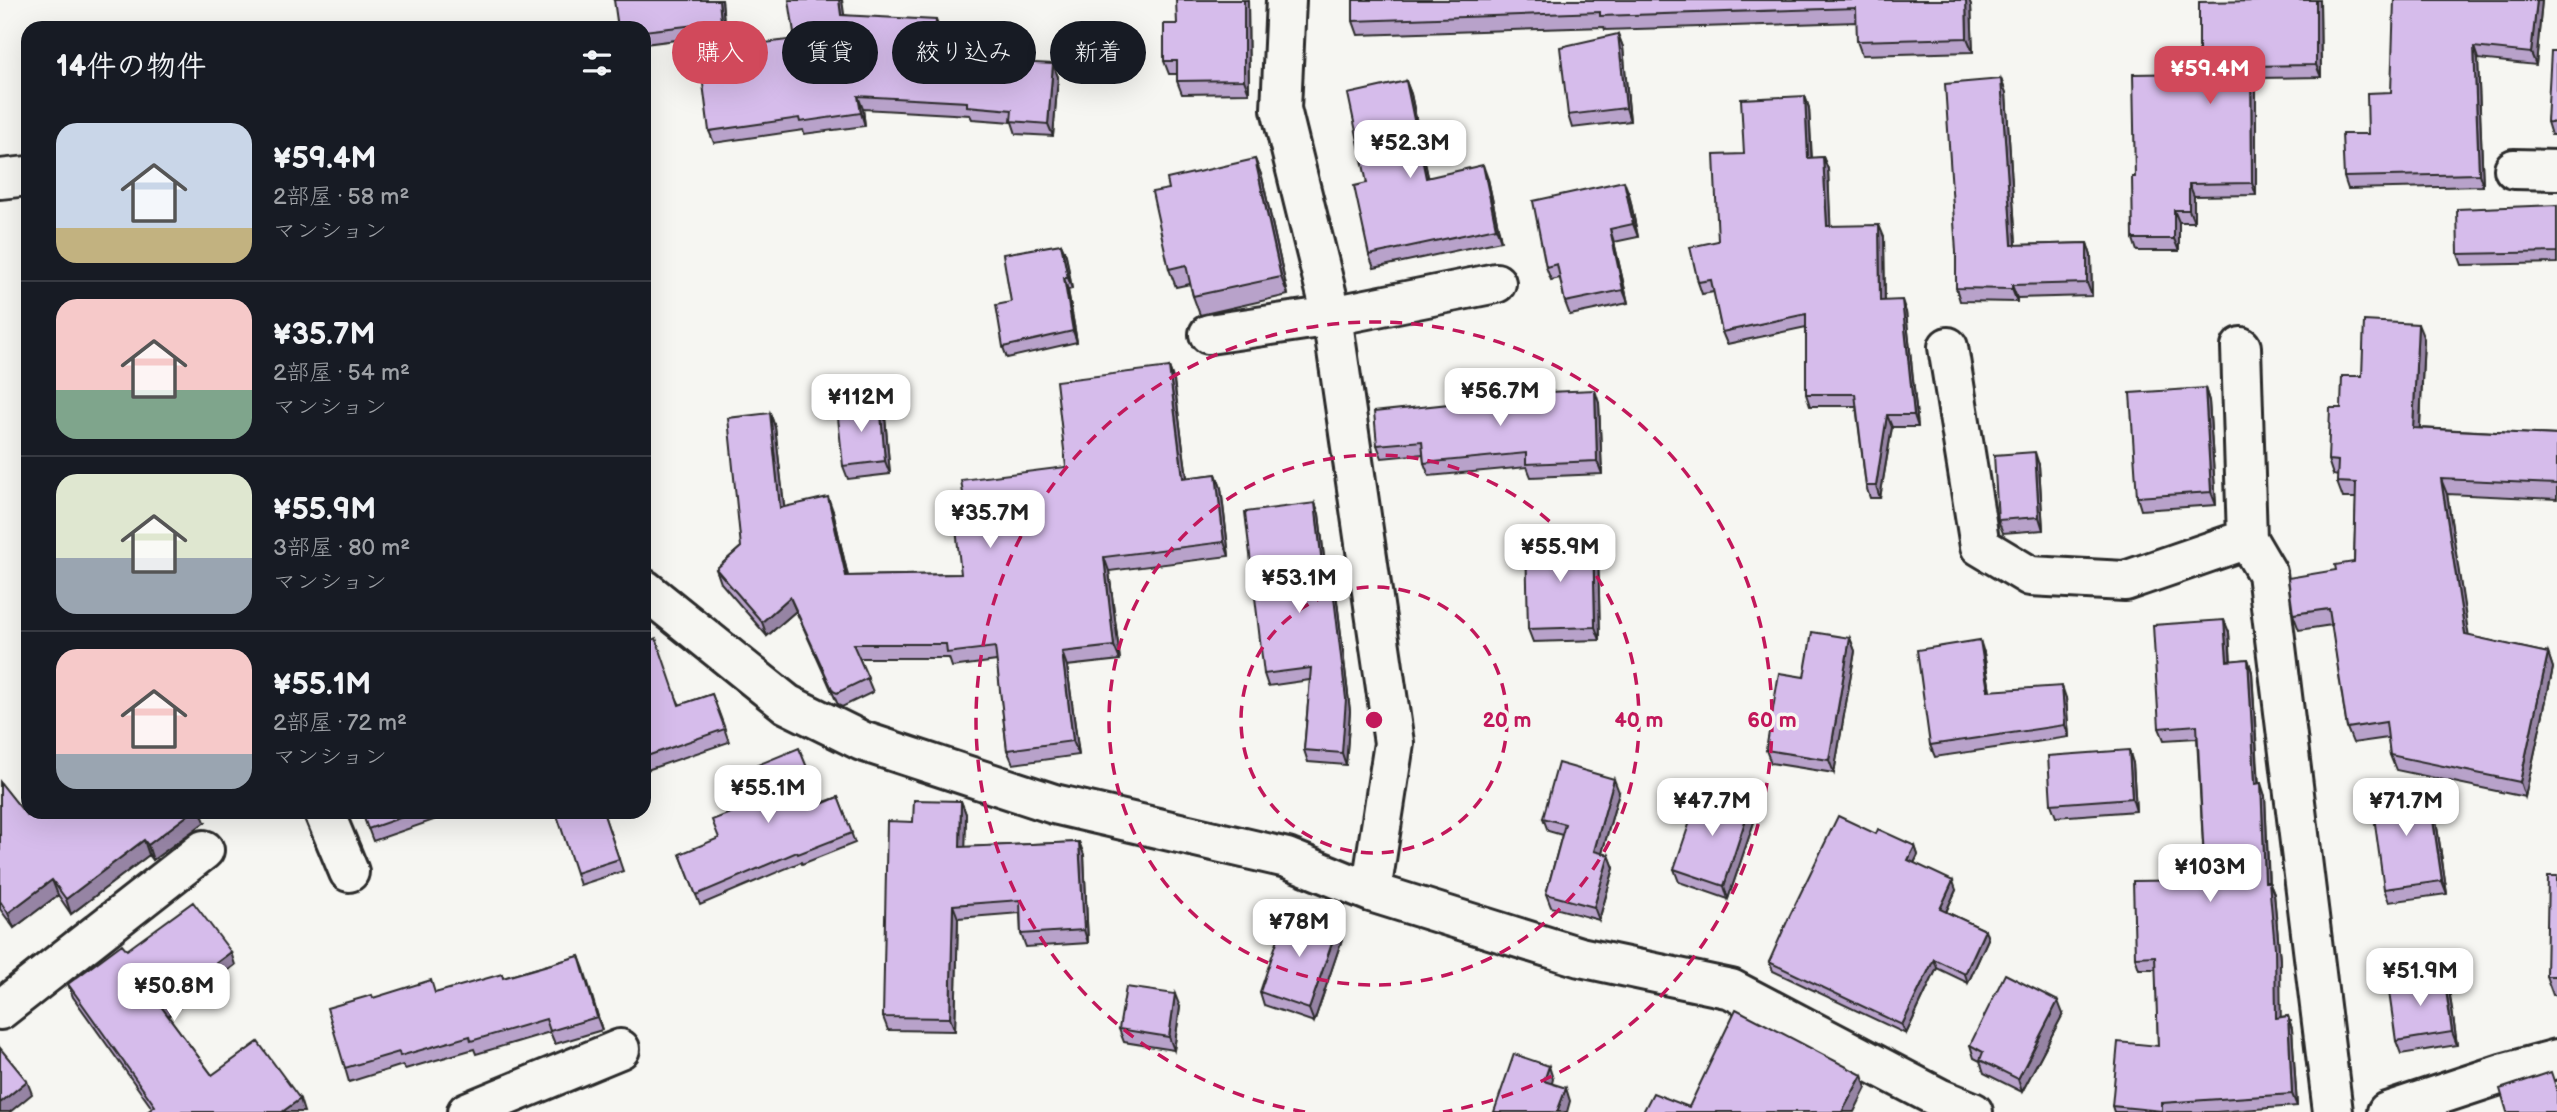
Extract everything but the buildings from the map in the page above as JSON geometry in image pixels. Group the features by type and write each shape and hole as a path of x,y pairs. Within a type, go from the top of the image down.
{"street":[{"path":"1286,0 1282,109 1332,316 1395,743 1371,892"},
{"path":"2514,169 2557,170"},
{"path":"0,179 21,177"},
{"path":"1209,334 1332,316 1496,283"},
{"path":"2241,347 2247,539 2267,573 2333,1112"},
{"path":"1948,348 1980,546 2029,576 2125,581 2247,539"},
{"path":"651,595 787,704 862,741 1054,804 1287,858 1371,892 1580,957 1731,989 1939,1098 1973,1112"},
{"path":"327,819 349,872"},
{"path":"0,1010 204,850"},
{"path":"467,1112 507,1105 620,1049"},
{"path":"2387,1112 2505,1073 2557,1059"}]}
